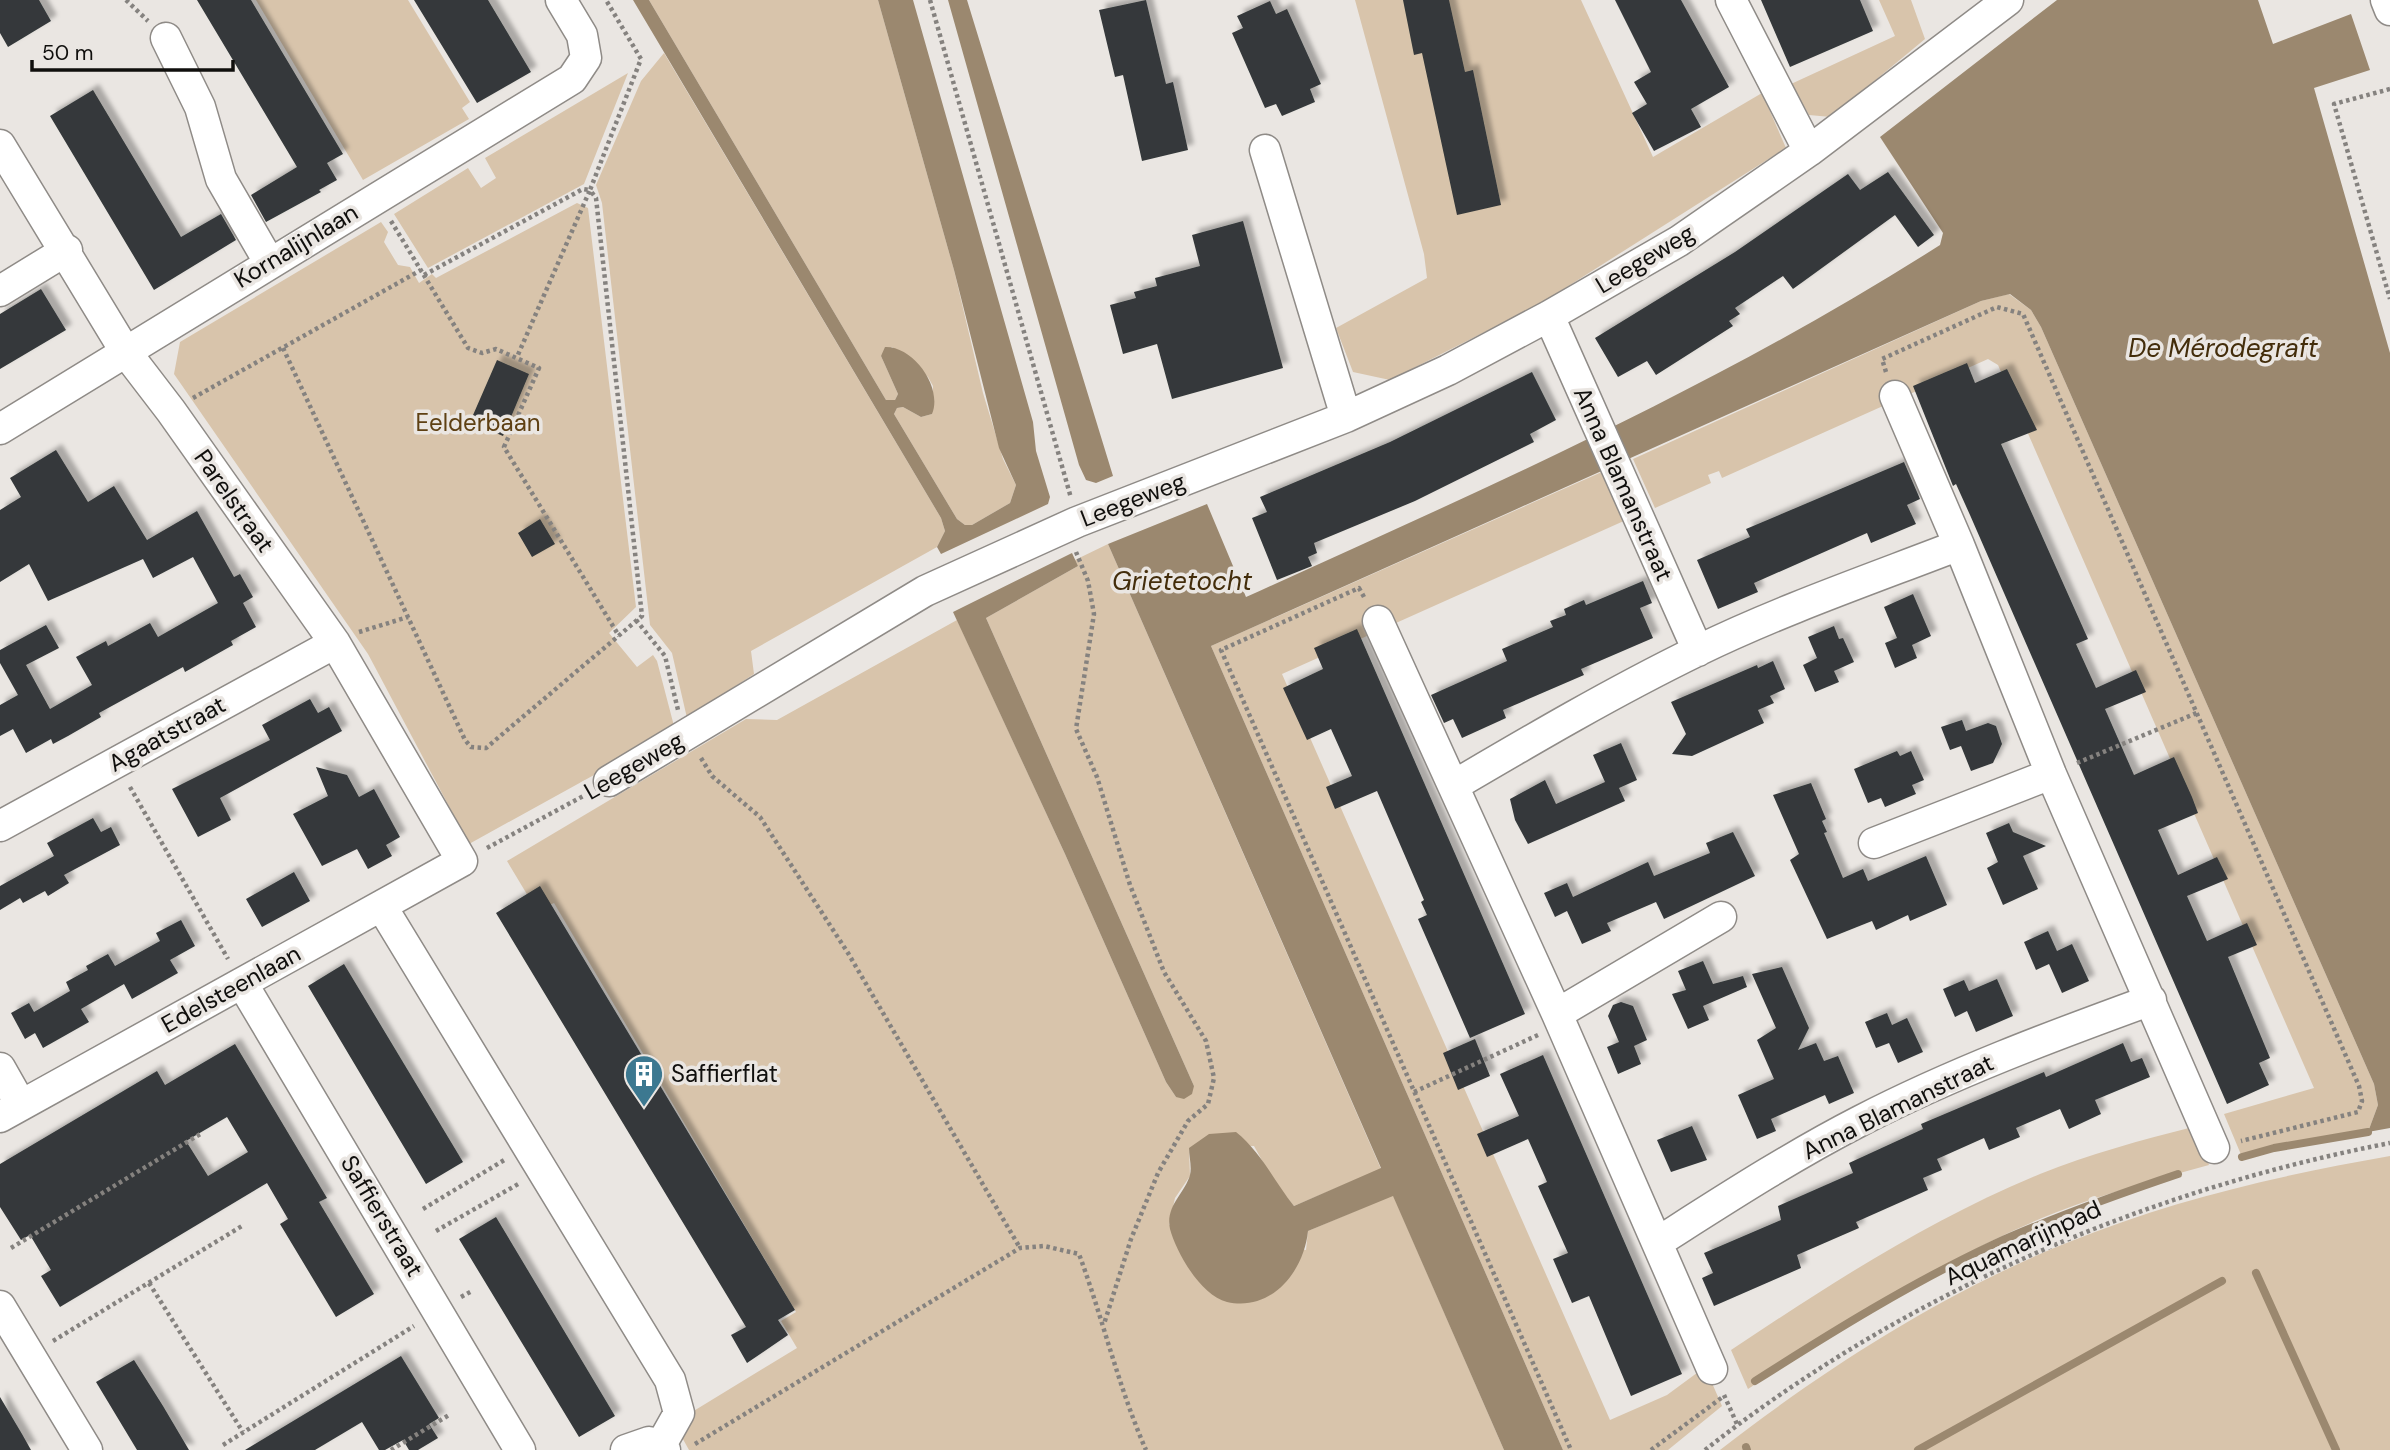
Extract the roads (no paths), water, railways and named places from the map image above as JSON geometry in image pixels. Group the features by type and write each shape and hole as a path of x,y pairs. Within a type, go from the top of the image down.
{"street":[{"name":"Kornalijnlaan","path":"0,429 572,79 586,58 582,35 561,0"},
{"path":"1731,0 1809,151"},
{"name":"Leegeweg","path":"609,781 925,592 1072,524 1346,417 1448,370 1549,316 1679,241 1809,151 2008,0"},
{"path":"2386,0 2390,10"},
{"path":"166,38 200,107 221,179 269,262"},
{"name":"Parelstraat","path":"0,145 67,250 125,351 171,411 335,643 462,861"},
{"path":"1265,150 1346,417"},
{"path":"0,291 67,250"},
{"name":"Anna Blamanstraat","path":"1549,316 1698,651"},
{"path":"1895,396 1959,545 2050,774 2214,1148"},
{"path":"1453,786 1569,718 1698,651 1827,595 1959,545"},
{"path":"1378,621 1559,1019 1712,1369"},
{"name":"Agaatstraat","path":"0,826 335,643"},
{"path":"1874,843 2050,774"},
{"name":"Edelsteenlaan","path":"10,1111 238,976 382,907 462,861"},
{"path":"382,907 670,1380 679,1413 671,1448 649,1442 626,1450"},
{"path":"1559,1019 1721,917"},
{"name":"Saffierstraat","path":"238,976 520,1450"},
{"name":"Anna Blamanstraat","path":"1658,1242 1767,1174 1871,1116 1941,1082 2032,1044 2151,1000"},
{"path":"0,1068 10,1111"},
{"path":"0,1306 87,1450"}],"water":[{"path":"633,0 649,0 886,400 895,400 898,394 881,356 885,347 906,353 924,370 933,392 932,414 921,417 903,407 897,408 894,414 957,519 965,525 972,525 1010,503 1016,485 999,448 954,270 878,0 913,0 1033,422 1036,451 1050,497 1048,504 941,554 937,547 945,531 941,518"},
{"path":"948,0 967,0 1113,476 1096,483 1086,480 1079,465"},
{"path":"2057,0 2258,0 2273,44 2351,14 2370,70 2314,88 2390,353 2390,1128 2368,1132 2378,1105 2374,1084 2041,327 2031,310 2010,294 1981,301 1211,646 1563,1450 1504,1450 1393,1196 1308,1231 1300,1260 1292,1274 1283,1285 1258,1301 1227,1302 1217,1298 1191,1272 1178,1249 1170,1229 1170,1213 1188,1182 1191,1165 1189,1148 1209,1134 1236,1132 1260,1158 1294,1206 1381,1168 1108,544 1207,504 1246,597 1512,476 1686,390 1857,296 1940,245 1943,233 1880,137"},
{"path":"1072,553 1078,566 986,618 1194,1086 1192,1094 1184,1099 1176,1097 1166,1082 1065,854 953,612"}],"waterway":[{"path":"2242,1157 2274,1148 2368,1132"},
{"path":"1755,1381 1872,1309 1963,1259 2062,1216 2178,1174"},
{"path":"2256,1273 2336,1450"},
{"path":"1918,1450 2222,1281"}],"place":[{"name":"Saffierflat","path":"644,1108"}],"water label":[{"name":"De Mérodegraft","path":"2223,348"},
{"name":"Grietetocht","path":"1182,581"}],"park label":[{"name":"Eelderbaan","path":"478,423"}]}
